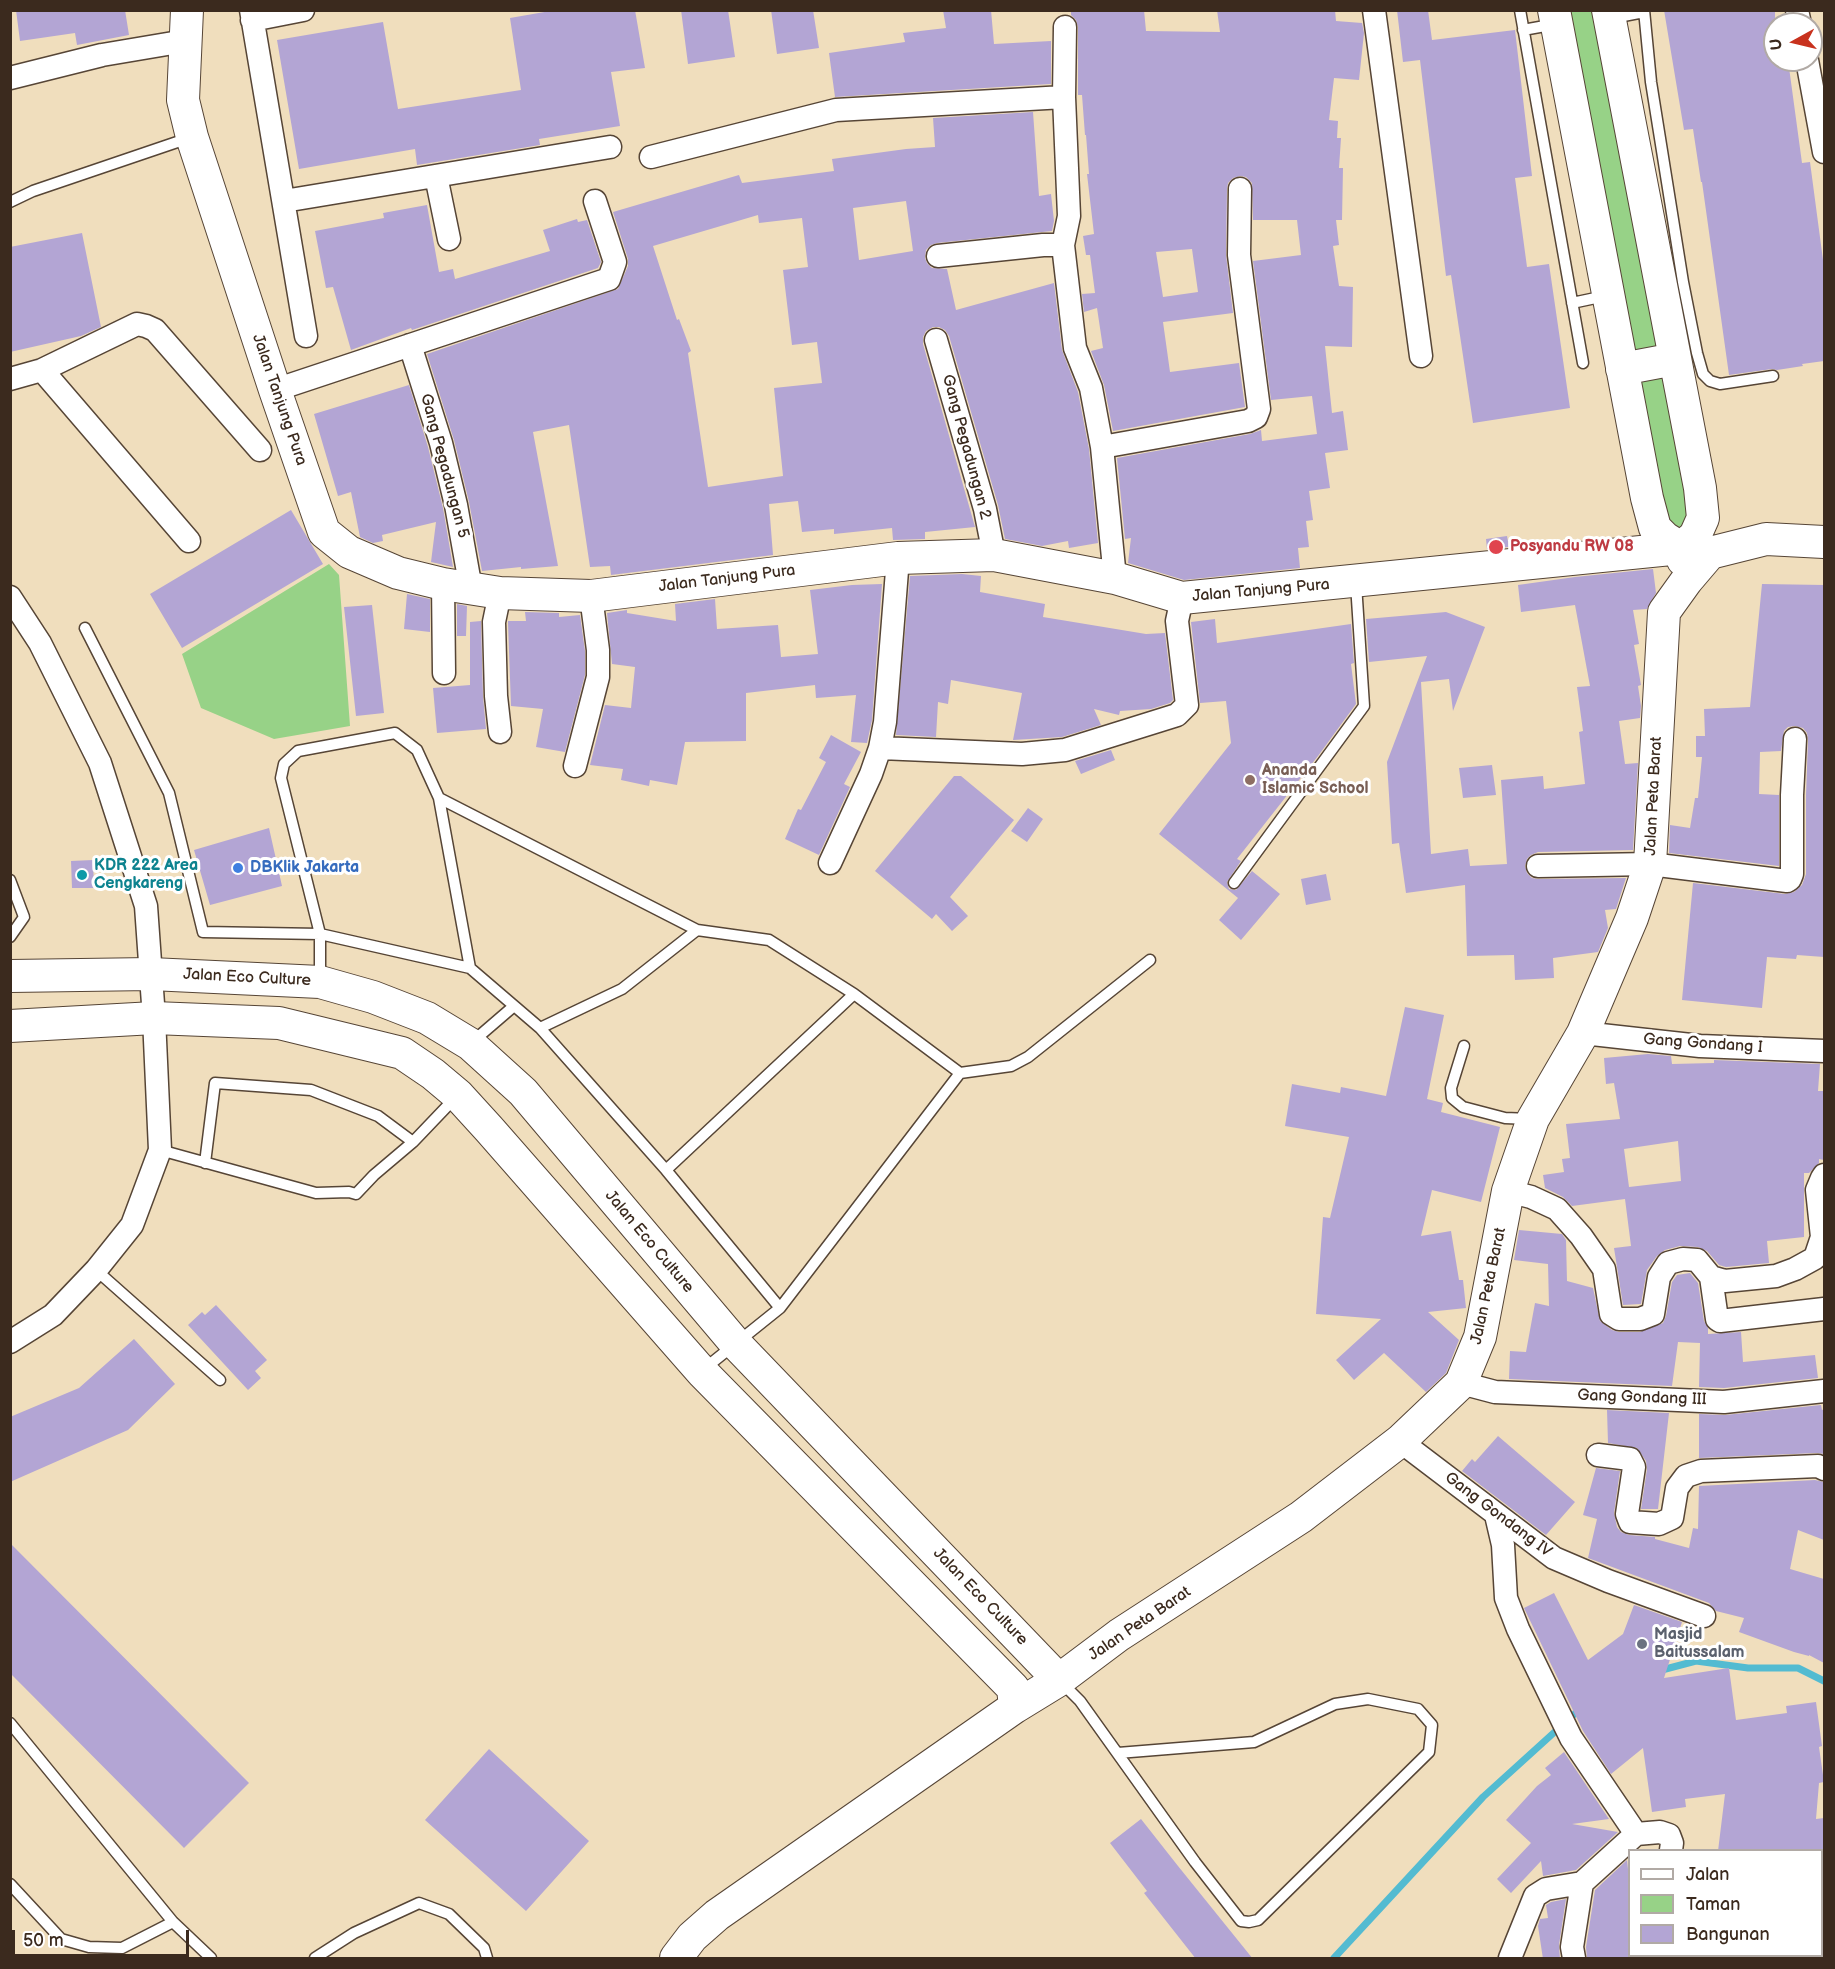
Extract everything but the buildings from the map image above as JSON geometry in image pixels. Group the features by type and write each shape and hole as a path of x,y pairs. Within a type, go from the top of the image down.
{"street":[{"path":"303,10 251,15 306,336"},
{"path":"1374,10 1421,356"},
{"path":"1609,15 1672,285 1675,358 1700,488 1703,518 1695,536 1681,548"},
{"path":"1556,17 1647,498 1655,528 1665,538 1681,548 1687,580"},
{"path":"10,78 102,56 186,26"},
{"name":"Jalan Tanjung Pura","path":"186,26 183,100 192,137 324,532 349,552 398,573 472,588 591,596 898,558 994,555 1115,578 1182,598 1681,548"},
{"path":"1065,27 1064,96 1069,216 1063,245 1075,348 1091,388 1102,447 1115,578"},
{"path":"1809,72 1824,152"},
{"path":"651,157 836,110 1064,96"},
{"path":"284,201 610,147"},
{"path":"436,176 449,239"},
{"path":"1102,447 1248,421 1256,417 1259,409 1239,255 1240,189"},
{"path":"275,390 609,279 615,262 595,201"},
{"path":"938,256 1063,245"},
{"path":"10,379 42,370 137,324 146,326 155,330 260,450"},
{"name":"Gang Pegadungan 2","path":"936,340 985,509 994,555"},
{"name":"Gang Pegadungan 5","path":"410,345 441,443 472,588"},
{"path":"1622,369 1675,358"},
{"path":"42,370 189,541"},
{"name":"Jalan Peta Barat","path":"676,1959 692,1937 717,1915 1015,1707 1059,1680 1119,1635 1301,1517 1400,1441 1461,1383 1480,1337 1508,1191 1533,1119 1583,1033 1632,918 1650,864 1664,612 1710,553 1766,539 1824,542"},
{"path":"830,863 871,774 880,748 885,722 898,558"},
{"path":"444,673 472,588"},
{"path":"472,588 494,622 496,696 500,732"},
{"path":"575,766 598,677 598,650 591,596"},
{"path":"10,597 40,643 100,763 146,906 160,1150 132,1225 96,1270 53,1314 10,1342"},
{"path":"880,748 1022,754 1065,750 1177,715 1187,705 1177,621 1182,598"},
{"path":"1538,866 1650,864 1783,882 1790,879 1792,874 1795,739"},
{"name":"Jalan Eco Culture","path":"10,976 151,974 320,982 372,997 427,1018 470,1044 523,1092 736,1344 1059,1680"},
{"path":"10,1026 154,1018 279,1023 402,1053 433,1074 458,1095 489,1129 702,1371 1013,1688 1015,1707"},
{"name":"Gang Gondang I","path":"1583,1033 1700,1046 1824,1051"},
{"path":"489,1129 523,1092"},
{"path":"1508,1191 1531,1197 1557,1209 1581,1236 1604,1269 1611,1314 1619,1319 1640,1319 1653,1314 1659,1277 1668,1263 1683,1259 1697,1260 1711,1276 1725,1281 1776,1276 1815,1258 1822,1237 1817,1190 1824,1175"},
{"path":"1711,1276 1717,1319 1720,1320 1824,1309"},
{"name":"Gang Gondang III","path":"1461,1383 1495,1392 1724,1402 1824,1390"},
{"name":"Gang Gondang IV","path":"1400,1441 1554,1558 1608,1581 1704,1616"},
{"path":"1598,1455 1630,1459 1634,1467 1627,1514 1630,1522 1659,1524 1672,1518 1677,1488 1686,1476 1701,1471 1818,1466 1824,1469"},
{"path":"1496,1515 1503,1545 1506,1598 1518,1629 1571,1738 1636,1834"},
{"path":"1510,1959 1535,1896 1546,1889 1582,1883 1636,1834 1660,1832 1669,1835 1671,1849"},
{"path":"1574,1959 1572,1947 1582,1883"}],"lane":[{"path":"1520,10 1583,363"},
{"path":"1609,15 1644,11 1672,285 1703,374 1710,381 1720,384 1773,376"},
{"path":"1523,30 1556,17"},
{"path":"10,202 33,191 192,137"},
{"path":"1572,303 1608,296"},
{"path":"1234,883 1364,706 1356,582"},
{"path":"86,628 169,793 203,932 320,934 470,968 540,1028 666,1170 780,1308"},
{"path":"320,982 320,934 281,778 284,764 298,751 395,733 417,750 439,798 470,968"},
{"path":"439,798 698,930 769,940 854,994 960,1073 1011,1066 1028,1057 1150,960"},
{"path":"10,880 24,916 10,937"},
{"path":"540,1028 622,989 698,930"},
{"path":"666,1170 854,994"},
{"path":"470,1044 514,1006"},
{"path":"1464,1046 1451,1088 1452,1098 1462,1107 1505,1118 1533,1119"},
{"path":"702,1371 780,1308 960,1073"},
{"path":"205,1163 215,1083 311,1090 378,1116 413,1142"},
{"path":"160,1150 316,1193 349,1192 357,1194 374,1174 413,1142 458,1095"},
{"path":"96,1270 220,1380"},
{"path":"1059,1680 1080,1701 1195,1862 1241,1921 1249,1922 1258,1920 1429,1752 1432,1725 1418,1710 1368,1699 1335,1704 1254,1742 1118,1753"},
{"path":"10,1723 173,1922 211,1959"},
{"path":"10,1884 61,1939 89,1947 123,1948 173,1922"},
{"path":"315,1959 354,1933 419,1903 449,1914 484,1948 487,1959"}],"green space":[{"path":"1554,11 1608,11 1700,488 1681,548 1647,498"},
{"path":"329,564 339,575 350,726 274,739 201,708 182,654"}],"waterway":[{"path":"1658,1671 1696,1661 1748,1668 1798,1668 1824,1681"},
{"path":"1334,1958 1483,1797 1580,1709"}],"place":[{"name":"Posyandu RW 08","path":"1496,547"},
{"name":"Ananda Islamic School","path":"1250,780"},
{"name":"DBKlik Jakarta","path":"238,868"},
{"name":"KDR 222 Area Cengkareng","path":"82,875"},
{"name":"Masjid Baitussalam","path":"1642,1644"}]}
